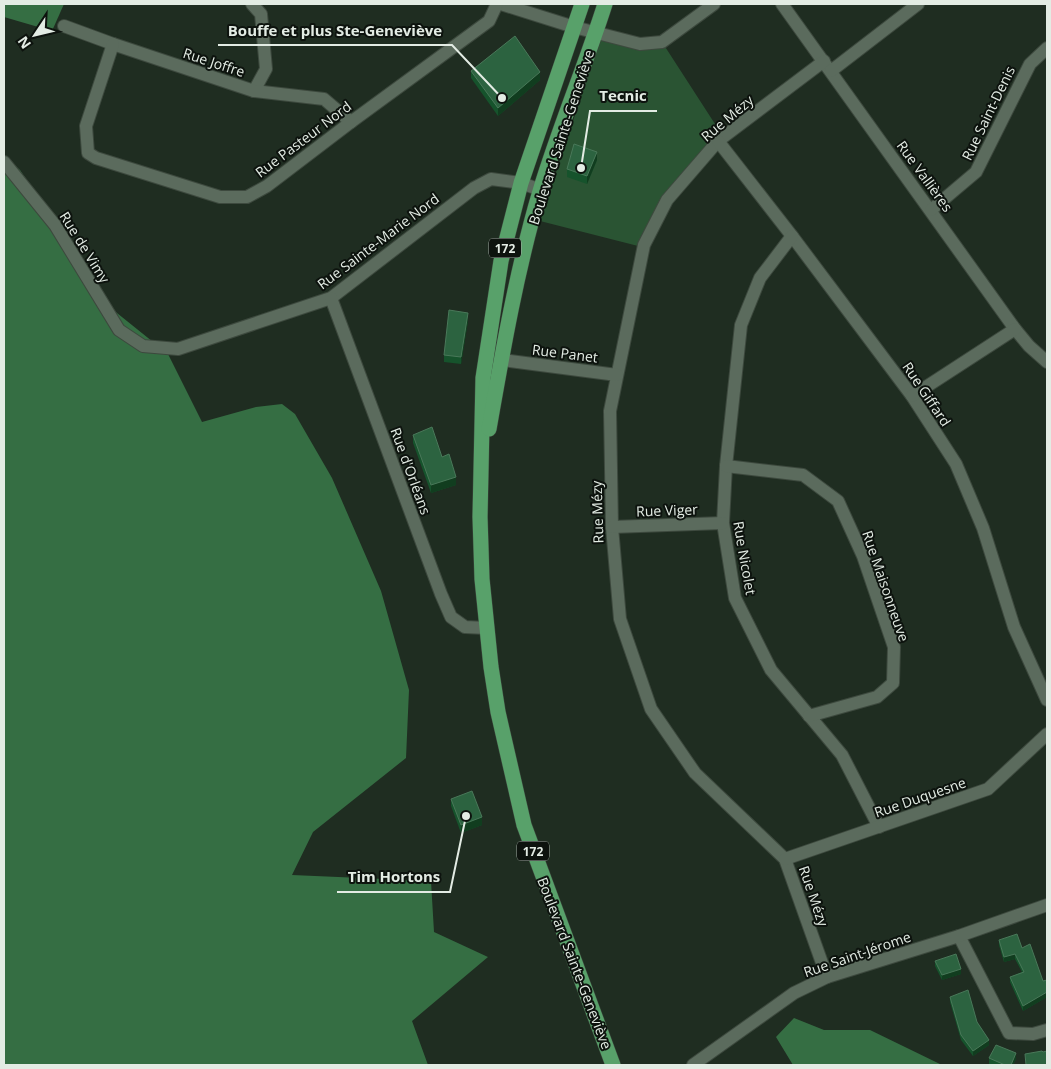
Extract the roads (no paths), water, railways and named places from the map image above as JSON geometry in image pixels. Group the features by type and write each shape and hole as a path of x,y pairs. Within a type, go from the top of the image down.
{"main road":[{"name":"Boulevard Sainte-Geneviève","path":"582,4 521,183 501,261 482,378 482,572 486,628 498,712 524,825 613,1065"},
{"name":"Boulevard Sainte-Geneviève","path":"481,478 502,357 524,255 541,190 605,4"}],"street":[{"path":"252,4 261,14 266,68 254,91"},
{"name":"Rue Pasteur Nord","path":"113,44 86,126 88,153 96,158 220,197 248,196 267,186 489,21 497,4"},
{"path":"501,4 574,27 640,44 662,42 714,4"},
{"name":"Rue Vallières","path":"782,4 932,210 1015,328 1029,346 1047,362"},
{"name":"Rue Mézy","path":"826,978 785,859 695,773 651,710 620,619 612,527 610,411 644,245 667,200 718,141 918,4"},
{"name":"Rue Joffre","path":"64,26 254,91 324,99 351,122"},
{"name":"Rue Saint-Denis","path":"932,210 976,172 1030,64 1047,48"},
{"name":"Rue Giffard","path":"718,141 912,396 956,464 983,528 1014,627 1047,700"},
{"name":"Rue de Vimy","path":"4,162 55,225 119,330 142,346"},
{"name":"Rue Sainte-Marie Nord","path":"142,346 178,349 331,298 474,188 491,179 521,183 541,190"},
{"name":"Rue Nicolet","path":"792,236 760,278 741,325 726,466 723,523 735,598 771,670 842,754 879,828"},
{"name":"Rue d'Orléans","path":"331,298 451,617 465,627 486,628"},
{"path":"912,396 1015,328"},
{"name":"Rue Panet","path":"510,361 617,374"},
{"name":"Rue Maisonneuve","path":"726,466 803,475 838,501 863,556 894,647 893,683 877,697 809,716"},
{"name":"Rue Viger","path":"612,527 723,523"},
{"name":"Rue Duquesne","path":"785,859 988,789 1047,734"},
{"name":"Rue Saint-Jérome","path":"693,1065 794,993 826,978 959,936 1047,905"},
{"path":"959,936 1009,1032 1033,1034 1047,1030"}],"place":[{"name":"Bouffe et plus Ste-Geneviève","path":"502,98"},
{"name":"Tecnic","path":"581,168"},
{"name":"Tim Hortons","path":"466,816"}]}
